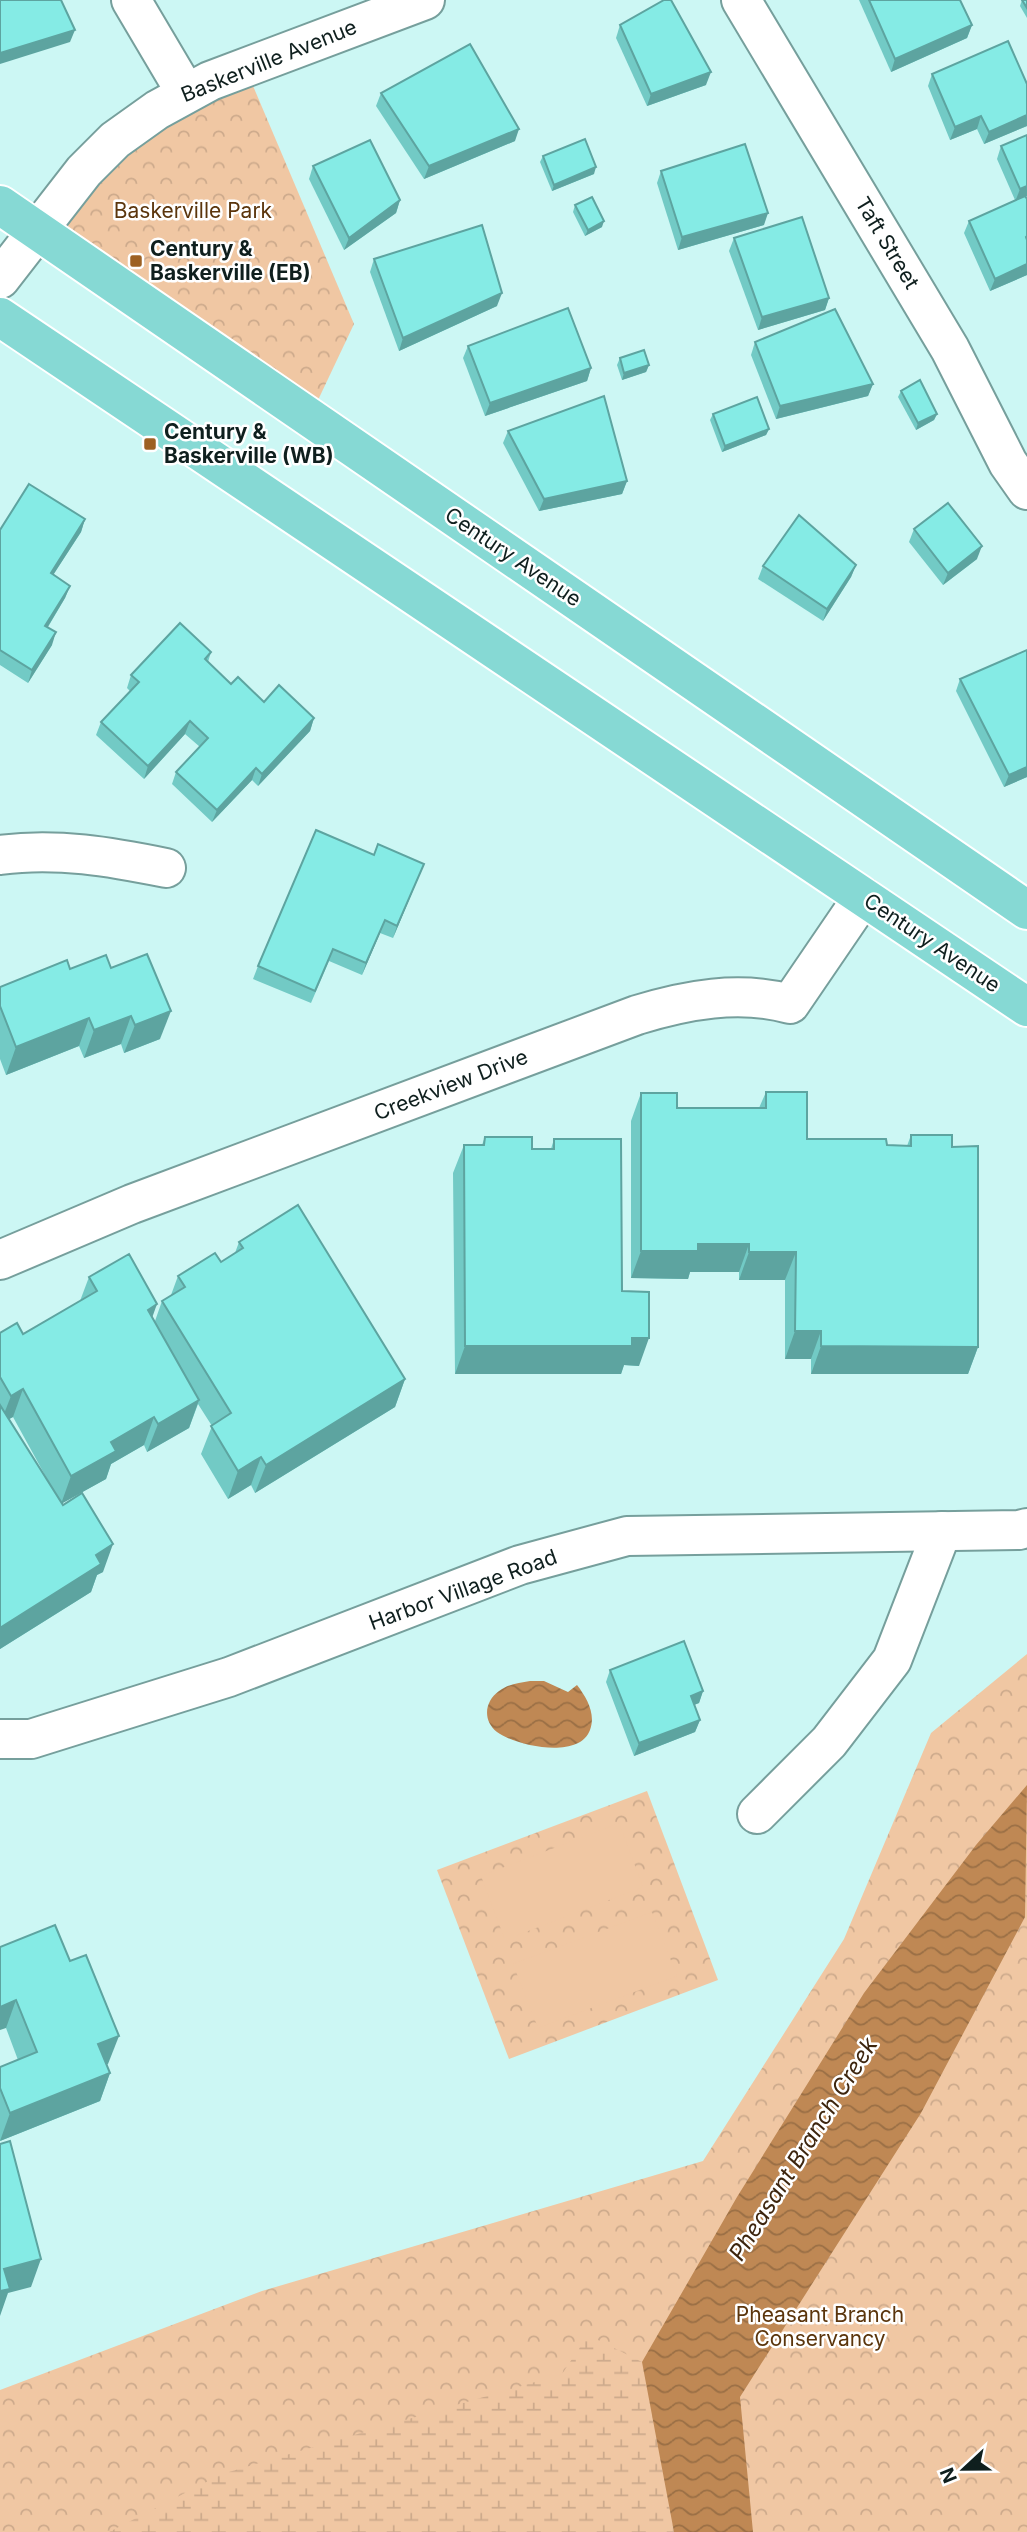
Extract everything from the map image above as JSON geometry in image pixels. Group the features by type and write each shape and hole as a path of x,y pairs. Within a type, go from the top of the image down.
{"main road":[{"name":"Century Avenue","path":"0,205 1027,910"},
{"name":"Century Avenue","path":"0,317 1027,1007"}],"street":[{"path":"131,0 186,93"},
{"name":"Baskerville Avenue","path":"0,279 84,171 108,147 157,110 186,93 246,67 425,0"},
{"name":"Taft Street","path":"741,0 931,316 1008,463 1027,490"},
{"path":"0,855 17,852 99,855 166,868"},
{"name":"Creekview Drive","path":"0,1260 132,1204 637,1015 676,1004 729,998 764,998 790,1004 863,897"},
{"name":"Harbor Village Road","path":"0,1739 31,1739 229,1676 520,1565 627,1536 1027,1528"},
{"path":"757,1814 829,1742 892,1660 943,1531"}],"green space":[{"name":"Baskerville Park","path":"245,67 354,324 310,417 37,229 84,171"},
{"name":"Pheasant Branch Conservancy","path":"1027,1654 1027,2532 0,2532 0,2390 262,2291 703,2161 844,1939 931,1733"},
{"path":"647,1791 718,1980 509,2059 437,1870"},
{"path":"619,1823 643,1887 505,1940 481,1876"},
{"path":"652,1912 677,1976 538,2028 513,1964"},
{"path":"588,2335 642,2362 674,2532 109,2532 222,2474 562,2374"}],"water":[{"path":"530,1681 544,1681 568,1692 577,1685 587,1701 592,1718 590,1730 584,1739 561,1748 546,1747 518,1742 492,1727 487,1711 494,1695 506,1687"},
{"name":"Pheasant Branch Creek","path":"1027,1785 1025,1917 921,2113 740,2397 753,2532 674,2532 642,2362 737,2197 864,1993 976,1845"}],"building":[{"path":"0,0 61,0 75,30 0,53"},
{"path":"664,0 671,0 711,72 651,94 620,25"},
{"path":"869,0 960,0 972,25 895,59"},
{"path":"1008,41 1027,84 1027,115 989,132 981,116 955,127 932,74"},
{"path":"470,44 519,129 429,166 381,93"},
{"path":"1027,135 1027,186 1020,189 1001,146"},
{"path":"585,139 596,167 554,185 543,156"},
{"path":"370,140 400,200 349,238 313,166"},
{"path":"745,144 768,213 682,237 661,171"},
{"path":"1025,196 1027,264 995,279 969,221"},
{"path":"592,197 604,221 588,230 575,205"},
{"path":"802,217 829,298 762,317 734,238"},
{"path":"482,225 502,293 403,338 374,259"},
{"path":"568,308 591,368 490,403 468,346"},
{"path":"835,309 873,384 780,406 755,342"},
{"path":"644,350 649,365 624,373 620,358"},
{"path":"920,380 937,414 918,423 901,391"},
{"path":"604,396 627,481 544,499 508,431"},
{"path":"757,397 769,429 725,446 713,414"},
{"path":"29,484 85,519 51,573 70,586 45,626 56,632 32,670 0,650 0,530"},
{"path":"948,503 982,546 948,573 914,529"},
{"path":"799,515 856,565 827,609 763,566"},
{"path":"180,623 211,652 205,659 231,684 238,677 264,702 279,685 314,718 262,774 256,768 217,810 176,772 208,738 190,721 148,766 101,722 139,682 131,675"},
{"path":"1027,650 1027,767 1009,775 960,679"},
{"path":"316,830 374,855 378,844 424,864 397,926 385,920 366,963 333,949 315,991 258,966"},
{"path":"147,954 171,1011 135,1025 131,1016 94,1030 89,1018 16,1047 0,1006 0,987 67,960 70,969 106,955 111,968"},
{"path":"766,1092 807,1092 807,1139 886,1139 887,1145 911,1146 911,1135 952,1135 952,1147 978,1146 978,1347 821,1346 821,1331 795,1331 796,1252 749,1252 749,1244 698,1244 698,1251 641,1251 641,1093 677,1093 677,1108 766,1108"},
{"path":"485,1137 532,1137 532,1149 554,1149 554,1139 621,1139 622,1291 649,1292 649,1338 632,1338 632,1346 465,1346 464,1145 484,1145"},
{"path":"298,1205 405,1379 266,1465 261,1457 238,1471 211,1426 231,1413 162,1301 185,1287 178,1276 215,1253 221,1262 243,1248 239,1242"},
{"path":"129,1254 157,1304 148,1310 199,1400 158,1424 154,1417 111,1442 116,1451 71,1476 23,1389 11,1396 0,1377 0,1333 17,1323 23,1334 97,1291 89,1277"},
{"path":"0,1405 63,1505 82,1493 113,1544 96,1555 101,1564 0,1628"},
{"path":"684,1641 703,1691 691,1696 700,1720 639,1743 610,1670"},
{"path":"55,1925 70,1961 86,1955 119,2036 98,2044 110,2073 10,2113 0,2088 0,2067 37,2052 16,2000 0,2007 0,1947"},
{"path":"10,2141 41,2259 4,2269 10,2289 0,2291 0,2144"}],"place":[{"name":"Century & Baskerville (EB)","path":"136,261"},
{"name":"Century & Baskerville (WB)","path":"150,444"}]}
